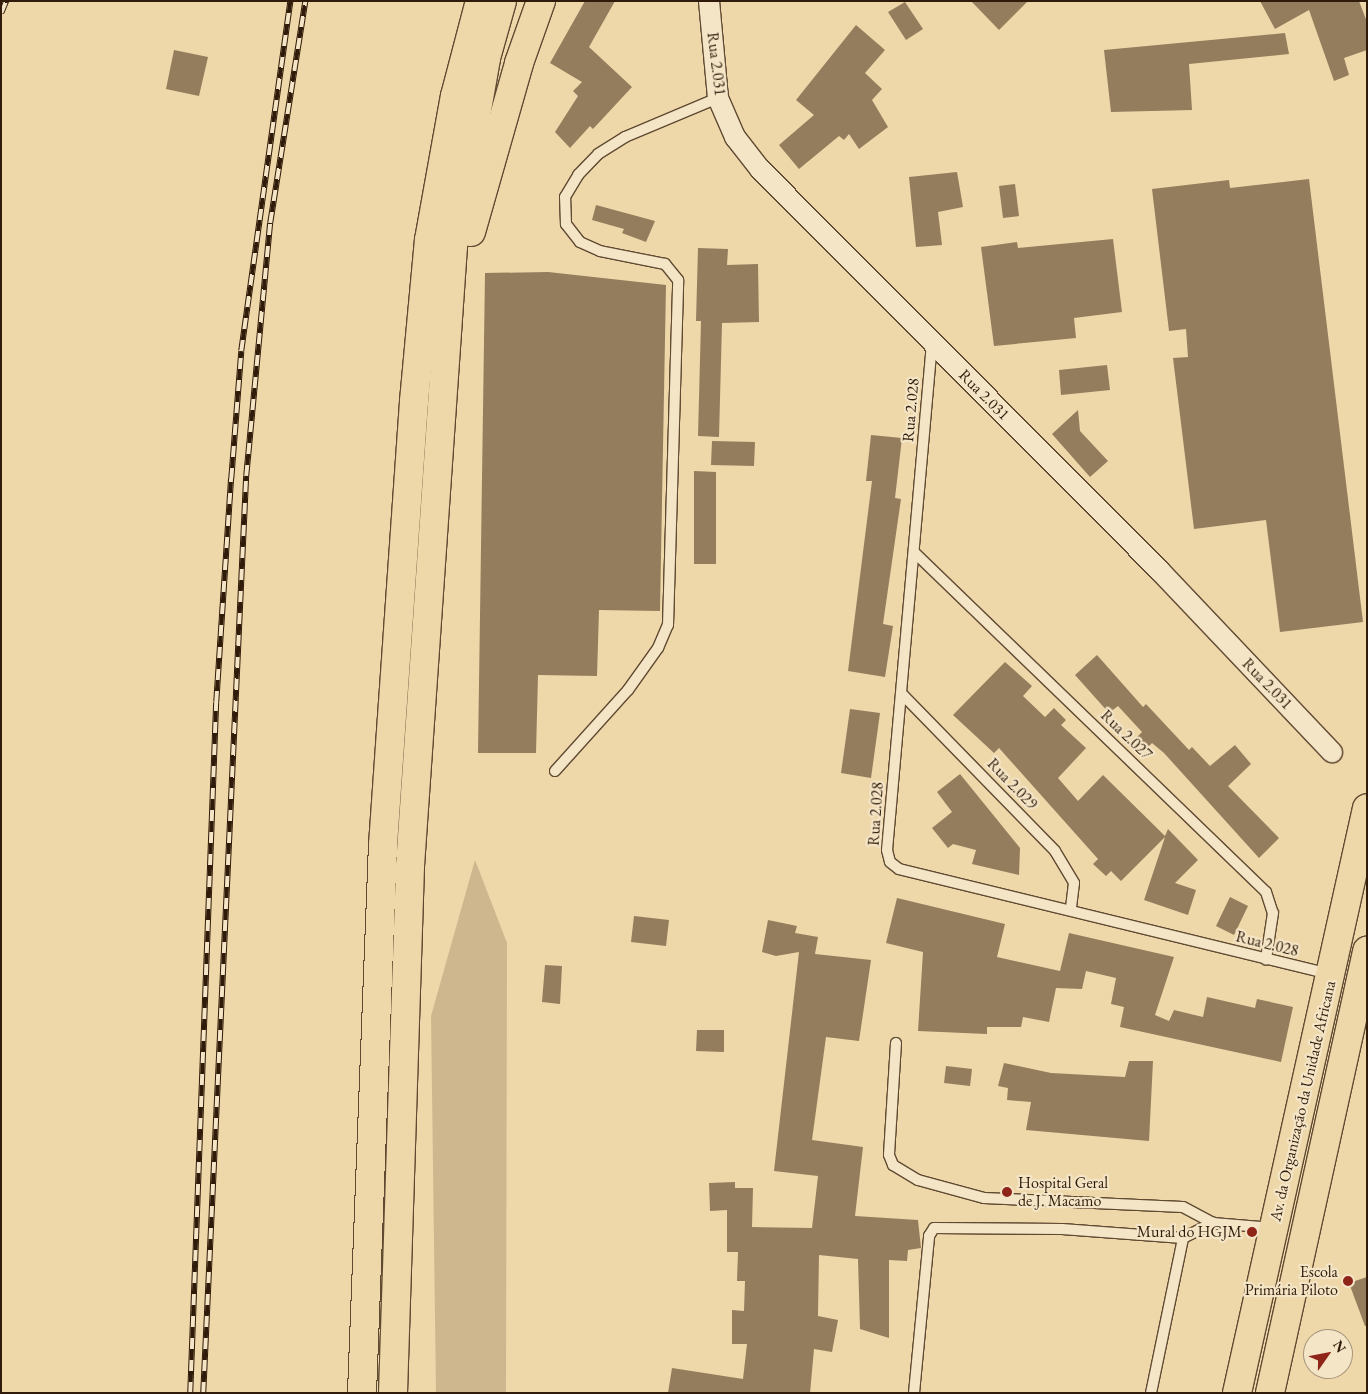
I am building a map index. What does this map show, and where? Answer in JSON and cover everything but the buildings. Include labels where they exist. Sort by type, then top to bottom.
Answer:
[{"type":"highway","points":[[362,1393],[383,845],[414,401],[429,240],[455,96],[480,1]]},
{"type":"highway","points":[[392,1393],[410,866],[453,246],[486,58],[502,1]]},
{"type":"highway","points":[[443,399],[470,236],[519,63],[541,1]]},
{"type":"highway","name":"Av. da Organização da Unidade Africana","points":[[1237,1393],[1332,975],[1367,808]]},
{"type":"highway","name":"Av. da Organização da Unidade Africana","points":[[1270,1393],[1367,950]]},
{"type":"street","name":"Rua 2.031","points":[[709,1],[718,98],[735,137],[760,168],[1160,572],[1332,752]]},
{"type":"lane","points":[[554,771],[628,690],[658,648],[668,626],[678,280],[674,270],[665,264],[600,251],[580,242],[566,224],[564,197],[578,176],[605,150],[625,137],[718,98]]},
{"type":"lane","name":"Rua 2.028","points":[[932,342],[915,552],[887,850],[890,862],[899,869],[1071,908],[1266,960],[1332,975]]},
{"type":"lane","name":"Rua 2.027","points":[[915,552],[1266,892],[1273,913],[1266,960]]},
{"type":"lane","name":"Rua 2.029","points":[[902,694],[1055,851],[1074,883],[1071,908]]},
{"type":"lane","points":[[896,1043],[889,1155],[899,1170],[918,1180],[984,1198],[1183,1207],[1213,1223],[1274,1228]]},
{"type":"lane","points":[[914,1393],[929,1236],[934,1228],[1062,1229],[1183,1238],[1213,1223]]},
{"type":"lane","points":[[1151,1393],[1183,1238]]},
{"type":"shaded area","points":[[475,860],[507,943],[506,1393],[436,1393],[431,1016]]},
{"type":"railway","points":[[1,13],[6,1]]},
{"type":"railway","points":[[190,1393],[216,702],[231,479],[241,351],[290,1]]},
{"type":"railway","points":[[203,1393],[246,476],[270,223],[305,1]]},
{"type":"place","name":"Hospital Geral de J. Macamo","points":[[1007,1192]]},
{"type":"place","name":"Mural do HGJM","points":[[1252,1232]]},
{"type":"place","name":"Escola Primária Piloto","points":[[1348,1281]]}]
